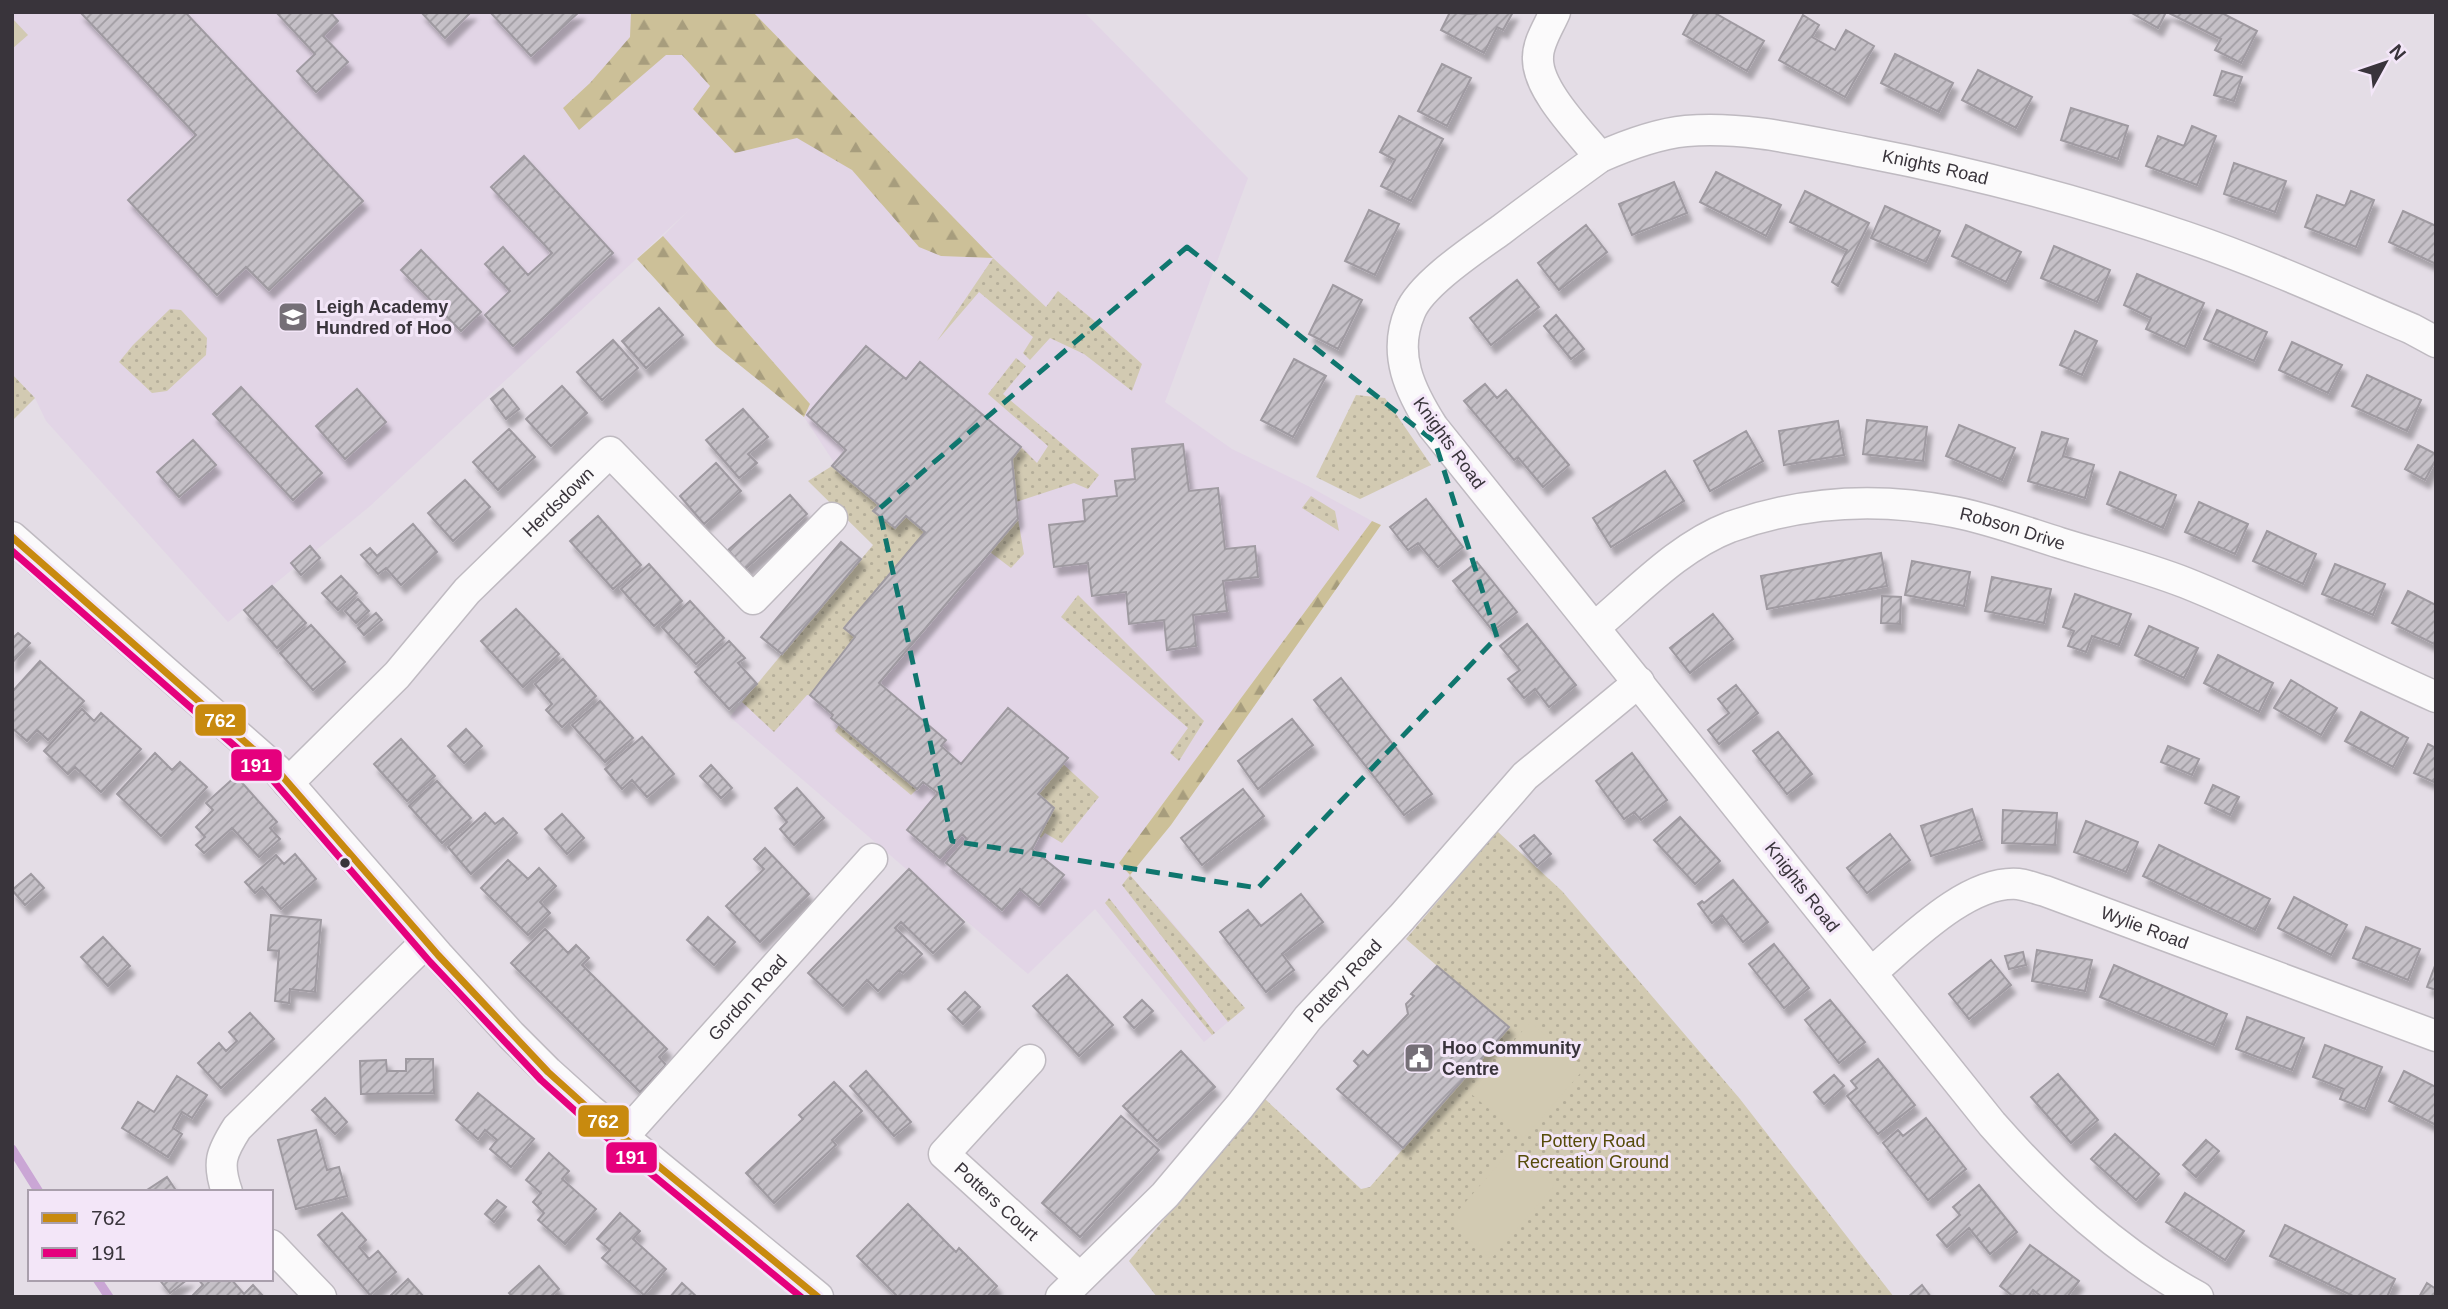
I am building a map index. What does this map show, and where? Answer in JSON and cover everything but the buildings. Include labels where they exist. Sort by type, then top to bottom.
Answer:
[{"type":"street","points":[[1555,12],[1537,55],[1538,69],[1557,103],[1600,157]]},
{"type":"street","name":"Knights Road","points":[[2198,1297],[2134,1257],[2082,1216],[2030,1167],[1992,1124],[1433,427],[1408,383],[1403,349],[1404,330],[1410,309],[1437,279],[1600,157],[1626,145],[1651,138],[1684,131],[1719,130],[1789,136],[2029,188],[2198,241],[2327,292],[2436,342]]},
{"type":"street","name":"Herdsdown","points":[[288,783],[388,684],[467,591],[610,452],[753,599],[832,518]]},
{"type":"street","name":"Robson Drive","points":[[1595,627],[1677,557],[1695,544],[1729,528],[1785,511],[1843,503],[1902,504],[1956,512],[2138,566],[2185,583],[2436,697]]},
{"type":"street","points":[[12,537],[255,749],[519,1043],[589,1109],[818,1297]]},
{"type":"street","name":"Pottery Road","points":[[1071,1287],[1165,1195],[1240,1106],[1308,1018],[1402,917],[1525,776],[1640,682]]},
{"type":"street","name":"Gordon Road","points":[[624,1137],[872,859]]},
{"type":"street","name":"Wylie Road","points":[[1871,973],[1954,905],[1977,891],[1994,886],[2019,884],[2045,891],[2436,1036]]},
{"type":"street","points":[[226,1190],[221,1160],[225,1147],[237,1128],[426,942]]},
{"type":"street","name":"Potters Court","points":[[1030,1060],[944,1154],[1071,1287]]},
{"type":"street","points":[[273,1247],[321,1297]]},
{"type":"highlighted area","points":[[1187,247],[1435,442],[1497,637],[1258,888],[952,841],[879,509]]},
{"type":"shaded area","points":[[12,12],[1084,12],[1248,178],[1165,402],[1232,449],[1372,521],[1119,863],[1245,1008],[1204,1042],[1095,909],[1028,974],[730,717],[882,535],[804,417],[810,404],[663,236],[690,209],[369,507],[228,622],[46,421],[35,398],[12,374]]},
{"type":"green space","points":[[631,12],[753,12],[993,258],[941,256],[919,247],[852,170],[797,138],[735,153],[693,109],[710,86],[682,55],[666,55],[579,130],[563,108],[590,83],[630,37]]},
{"type":"green space","points":[[12,18],[28,35],[12,49]]},
{"type":"green space","points":[[663,236],[810,404],[804,417],[716,346],[637,259]]},
{"type":"green space","points":[[993,258],[1046,307],[1058,291],[1142,364],[1132,391],[1084,354],[1050,338],[1030,360],[1023,353],[1033,337],[979,292],[937,341]]},
{"type":"green space","points":[[170,309],[181,310],[207,338],[206,355],[167,391],[152,393],[119,362]]},
{"type":"green space","points":[[1016,358],[1026,366],[1003,394],[1099,475],[1088,489],[1074,483],[1016,502],[1012,459],[1021,447],[1037,463],[1048,446],[988,394]]},
{"type":"green space","points":[[12,374],[35,398],[12,421]]},
{"type":"green space","points":[[1356,395],[1385,398],[1431,465],[1360,499],[1316,477]]},
{"type":"green space","points":[[832,466],[879,505],[874,511],[895,528],[906,516],[925,532],[844,627],[855,637],[810,695],[807,695],[774,732],[742,702],[873,545],[808,481]]},
{"type":"green space","points":[[1311,496],[1335,511],[1339,531],[1302,508]]},
{"type":"green space","points":[[1018,519],[1024,554],[1011,568],[990,552]]},
{"type":"green space","points":[[1372,521],[1381,525],[1171,825],[1130,875],[1119,863]]},
{"type":"green space","points":[[1078,595],[1204,721],[1179,761],[1170,753],[1188,728],[1061,617]]},
{"type":"green space","points":[[839,725],[917,789],[911,795],[835,731]]},
{"type":"green space","points":[[1063,764],[1099,797],[1062,843],[1045,833],[1041,838],[1039,836],[1054,808],[1038,794]]},
{"type":"green space","name":"Pottery Road Recreation Ground","points":[[1497,831],[1562,891],[1740,1099],[1894,1297],[1157,1297],[1129,1261],[1265,1099],[1361,1189],[1370,1187],[1508,1027],[1406,939]]},
{"type":"green space","points":[[1130,875],[1245,1008],[1228,1022],[1122,885]]},
{"type":"green space","points":[[1109,898],[1215,1033],[1212,1035],[1105,903]]},
{"type":"green space","points":[[1530,1022],[1584,1069],[1524,1138],[1470,1093]]},
{"type":"green space","points":[[1512,1149],[1554,1186],[1491,1259],[1449,1221]]},
{"type":"waterway","points":[[12,1149],[38,1190]]},
{"type":"waterway","points":[[98,1281],[109,1297]]},
{"type":"transit line","name":"762","points":[[12,537],[277,770],[438,955],[548,1072],[589,1109],[818,1297]]},
{"type":"transit line","name":"191","points":[[12,551],[270,777],[430,962],[541,1080],[582,1117],[801,1297]]},
{"type":"place","name":"Leigh Academy Hundred of Hoo","points":[[293,317]]},
{"type":"place","name":"Hoo Community Centre","points":[[1419,1058]]}]
